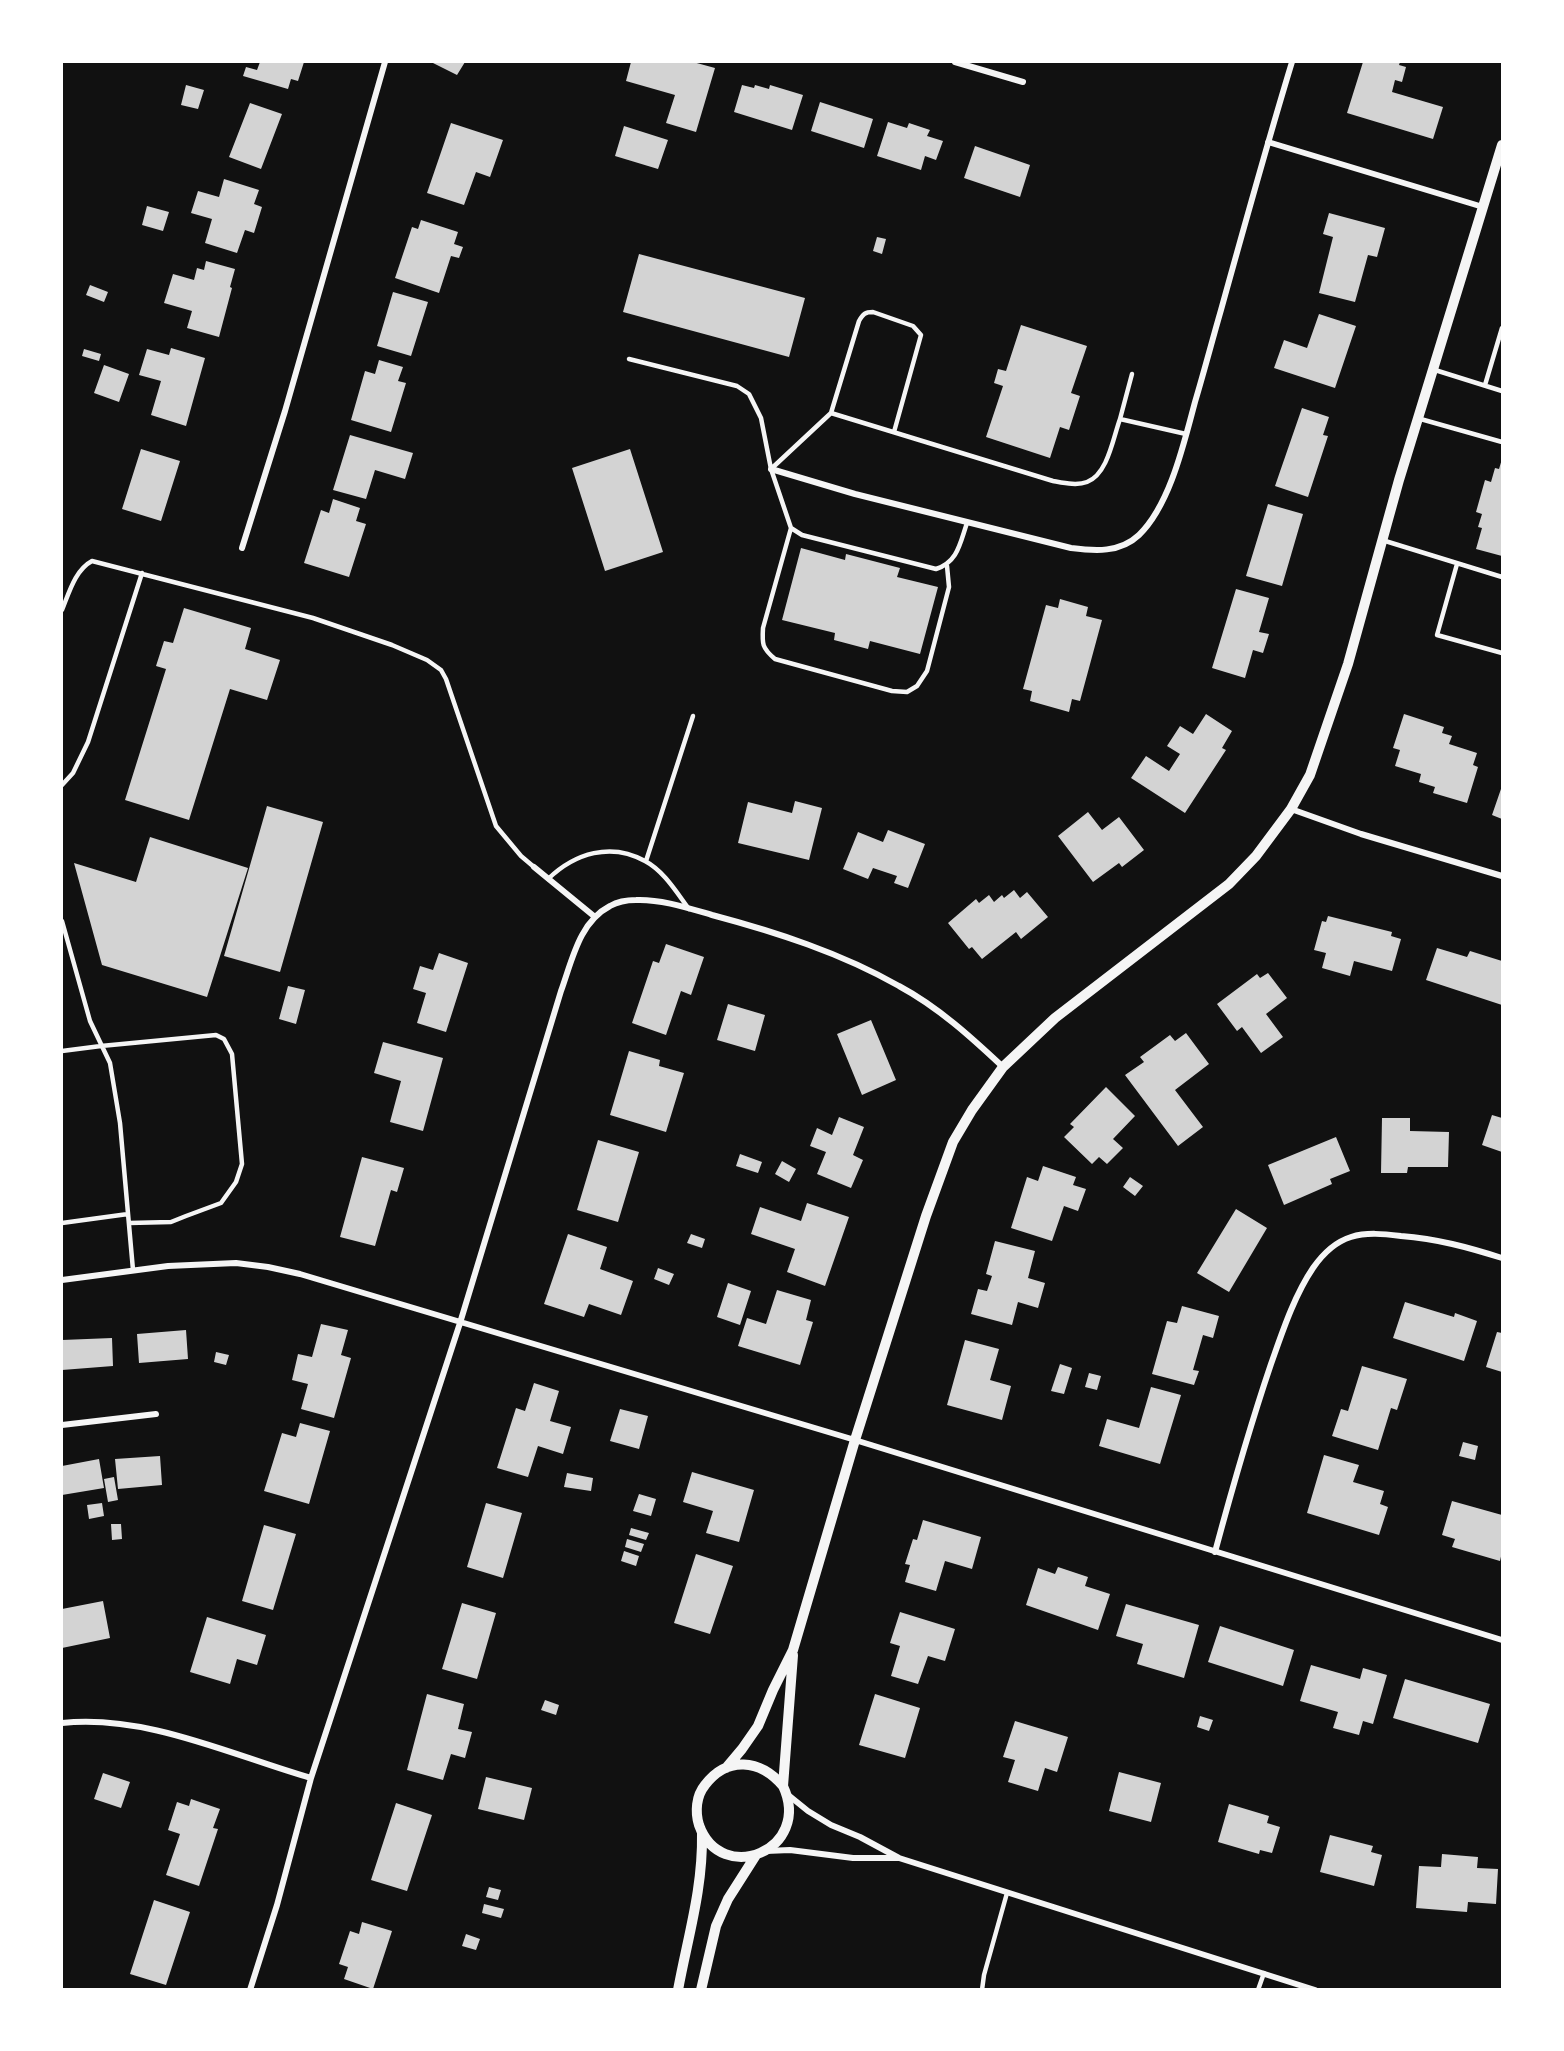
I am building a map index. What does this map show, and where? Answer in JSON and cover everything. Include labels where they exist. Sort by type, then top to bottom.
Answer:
[{"type":"street","points":[[242,548],[285,411],[385,62]]},
{"type":"street","points":[[955,62],[1023,82]]},
{"type":"street","points":[[771,469],[855,494],[1071,548],[1094,551],[1118,547],[1138,536],[1154,518],[1166,495],[1186,434],[1292,62]]},
{"type":"street","points":[[1268,142],[1483,207]]},
{"type":"street","points":[[726,1768],[758,1726],[793,1650],[855,1440],[926,1216],[953,1143],[972,1110],[1003,1067],[1055,1018],[1199,910],[1229,884],[1256,856],[1292,808],[1310,775],[1348,664],[1417,418],[1503,145]]},
{"type":"street","points":[[1292,808],[1361,834],[1503,876]]},
{"type":"street","points":[[534,867],[595,917]]},
{"type":"street","points":[[250,1989],[277,1905],[311,1778],[460,1323],[561,991],[585,929],[595,917],[611,906],[636,900],[667,903],[764,929],[823,950],[900,986],[939,1012],[1003,1067]]},
{"type":"street","points":[[1215,1552],[1249,1428],[1285,1323],[1312,1269],[1324,1255],[1335,1245],[1348,1238],[1361,1234],[1378,1233],[1441,1240],[1503,1258]]},
{"type":"street","points":[[62,1280],[133,1270],[236,1263],[268,1267],[333,1283],[855,1440],[1503,1640]]},
{"type":"street","points":[[62,1425],[156,1414]]},
{"type":"street","points":[[701,1989],[716,1926],[728,1899],[761,1853],[776,1843],[789,1820],[789,1807],[784,1790],[793,1650]]},
{"type":"street","points":[[62,1723],[96,1721],[131,1725],[175,1735],[311,1778]]},
{"type":"street","points":[[678,1989],[699,1891],[703,1859],[697,1803],[702,1788],[712,1776],[726,1768],[738,1765],[758,1767],[774,1776],[784,1790],[808,1811],[831,1825],[860,1837],[899,1858],[1315,1989]]},
{"type":"street","points":[[702,1833],[712,1845],[725,1854],[741,1857],[789,1850],[853,1858],[899,1858]]},
{"type":"lane","points":[[771,469],[831,413],[859,321],[867,312],[913,326],[921,335],[894,432]]},
{"type":"lane","points":[[1485,386],[1503,328]]},
{"type":"lane","points":[[629,359],[736,386],[749,394],[761,418],[771,469],[791,528],[763,628],[762,644],[775,659],[892,691],[907,692],[917,686],[927,671],[949,587],[947,566]]},
{"type":"lane","points":[[1432,370],[1503,391]]},
{"type":"lane","points":[[831,413],[1053,481],[1085,483],[1102,469],[1120,419],[1132,374]]},
{"type":"lane","points":[[1417,418],[1503,442]]},
{"type":"lane","points":[[1120,419],[1186,434]]},
{"type":"lane","points":[[791,528],[802,535],[936,569],[947,566],[956,554],[967,523]]},
{"type":"lane","points":[[1382,540],[1503,577]]},
{"type":"lane","points":[[62,610],[76,577],[85,564],[92,561],[313,618],[428,660],[441,669],[447,679],[496,826],[521,856],[534,867]]},
{"type":"lane","points":[[1457,564],[1437,635],[1503,653]]},
{"type":"lane","points":[[62,785],[73,772],[88,741],[142,573]]},
{"type":"lane","points":[[646,861],[693,716]]},
{"type":"lane","points":[[548,879],[563,865],[587,854],[617,851],[646,861],[667,880],[689,909]]},
{"type":"lane","points":[[62,921],[90,1021],[110,1063],[120,1123],[133,1270]]},
{"type":"lane","points":[[62,1051],[216,1035],[224,1039],[232,1054],[242,1164],[236,1182],[221,1203],[171,1222],[129,1223]]},
{"type":"lane","points":[[62,1223],[128,1214]]},
{"type":"lane","points":[[982,1989],[1007,1893]]},
{"type":"lane","points":[[1258,1989],[1264,1973]]},
{"type":"building","points":[[260,62],[304,62],[298,81],[291,79],[288,89],[243,76],[246,67],[257,70]]},
{"type":"building","points":[[431,62],[465,62],[457,75]]},
{"type":"building","points":[[631,62],[693,62],[715,68],[696,132],[666,123],[675,95],[626,81]]},
{"type":"building","points":[[1363,62],[1400,62],[1399,65],[1406,67],[1402,82],[1395,80],[1392,92],[1443,107],[1433,139],[1347,113]]},
{"type":"building","points":[[186,85],[204,90],[198,109],[181,105]]},
{"type":"building","points":[[742,85],[754,88],[755,85],[769,89],[770,85],[803,95],[792,130],[734,112]]},
{"type":"building","points":[[820,102],[873,119],[864,148],[811,131]]},
{"type":"building","points":[[250,103],[282,114],[261,169],[229,157]]},
{"type":"building","points":[[888,122],[907,128],[909,123],[930,130],[927,136],[943,141],[936,160],[925,156],[921,170],[877,156]]},
{"type":"building","points":[[451,123],[503,140],[490,177],[476,172],[464,205],[427,193]]},
{"type":"building","points":[[624,126],[668,140],[658,169],[615,156]]},
{"type":"building","points":[[975,146],[1030,165],[1020,197],[964,178]]},
{"type":"building","points":[[224,179],[259,190],[254,204],[262,207],[254,233],[245,230],[237,253],[205,243],[212,219],[191,213],[198,191],[219,197]]},
{"type":"building","points":[[147,206],[169,212],[163,231],[142,225]]},
{"type":"building","points":[[1329,213],[1385,228],[1377,257],[1368,255],[1355,302],[1319,293],[1333,237],[1323,234]]},
{"type":"building","points":[[421,220],[458,232],[454,244],[463,247],[459,258],[451,256],[439,293],[395,278],[412,227],[418,229]]},
{"type":"building","points":[[877,237],[886,239],[882,254],[873,251]]},
{"type":"building","points":[[639,254],[805,298],[789,357],[623,312]]},
{"type":"building","points":[[206,261],[235,269],[219,337],[187,328],[192,311],[164,303],[173,274],[194,280],[197,268],[204,270]]},
{"type":"building","points":[[90,285],[108,292],[104,302],[86,295]]},
{"type":"building","points":[[393,292],[428,302],[411,356],[377,346]]},
{"type":"building","points":[[1319,314],[1356,326],[1335,388],[1274,368],[1284,340],[1307,348]]},
{"type":"building","points":[[1021,325],[1087,346],[1071,393],[1080,396],[1069,430],[1060,427],[1050,458],[986,437],[1003,386],[994,383],[998,369],[1006,371]]},
{"type":"building","points":[[171,348],[205,358],[186,426],[151,415],[161,381],[139,375],[147,349],[169,355]]},
{"type":"building","points":[[84,349],[101,354],[99,361],[82,356]]},
{"type":"building","points":[[379,360],[403,367],[398,381],[406,383],[391,432],[351,420],[365,371],[375,374]]},
{"type":"building","points":[[104,365],[129,374],[119,402],[94,393]]},
{"type":"building","points":[[1302,408],[1329,417],[1323,435],[1328,436],[1308,497],[1275,486]]},
{"type":"building","points":[[350,435],[413,453],[405,479],[375,470],[366,499],[333,490]]},
{"type":"building","points":[[141,449],[180,461],[161,521],[122,509]]},
{"type":"building","points":[[630,449],[663,552],[605,571],[572,468]]},
{"type":"building","points":[[1502,459],[1502,556],[1476,549],[1482,528],[1478,527],[1482,514],[1476,512],[1485,480],[1491,482],[1495,468],[1499,469]]},
{"type":"building","points":[[333,499],[360,508],[356,521],[366,524],[349,577],[304,563],[321,510],[329,513]]},
{"type":"building","points":[[1268,504],[1303,514],[1282,586],[1246,576]]},
{"type":"building","points":[[801,548],[845,560],[846,554],[900,568],[897,577],[938,587],[920,654],[870,641],[868,649],[834,640],[835,633],[782,620]]},
{"type":"building","points":[[1236,589],[1269,598],[1259,632],[1269,634],[1263,653],[1253,650],[1245,678],[1212,668]]},
{"type":"building","points":[[1060,599],[1088,607],[1086,616],[1102,620],[1080,701],[1072,699],[1069,712],[1030,701],[1032,691],[1023,689],[1046,605],[1058,608]]},
{"type":"building","points":[[184,608],[251,628],[245,649],[280,660],[267,700],[230,689],[189,820],[125,800],[166,669],[156,666],[164,641],[173,643]]},
{"type":"building","points":[[1206,714],[1232,731],[1222,748],[1226,750],[1185,813],[1131,778],[1146,756],[1169,771],[1180,754],[1167,746],[1180,726],[1193,734]]},
{"type":"building","points":[[1404,714],[1444,727],[1442,733],[1452,736],[1449,744],[1477,753],[1473,765],[1478,767],[1467,803],[1433,793],[1435,787],[1419,782],[1421,774],[1395,766],[1400,750],[1393,748]]},
{"type":"building","points":[[1502,786],[1502,819],[1492,815]]},
{"type":"building","points":[[795,801],[822,808],[809,860],[738,843],[748,802],[792,813]]},
{"type":"building","points":[[267,806],[323,822],[280,972],[224,956]]},
{"type":"building","points":[[1088,812],[1102,830],[1119,817],[1144,850],[1122,867],[1119,863],[1093,882],[1058,836]]},
{"type":"building","points":[[888,830],[925,844],[908,888],[894,883],[897,876],[873,868],[868,879],[843,869],[858,832],[883,842]]},
{"type":"building","points":[[150,837],[248,868],[207,997],[102,965],[74,863],[136,882]]},
{"type":"building","points":[[1014,890],[1020,898],[1027,892],[1048,917],[1021,939],[1016,932],[982,959],[972,947],[969,949],[948,923],[976,899],[979,903],[989,895],[994,902],[1002,895],[1004,898]]},
{"type":"building","points":[[1328,916],[1392,932],[1391,936],[1401,939],[1392,971],[1354,961],[1350,976],[1322,968],[1326,953],[1314,950],[1322,921],[1326,922]]},
{"type":"building","points":[[666,944],[704,957],[691,995],[681,991],[666,1035],[632,1023],[653,961],[659,963]]},
{"type":"building","points":[[1437,948],[1467,957],[1470,951],[1502,961],[1502,1005],[1426,980]]},
{"type":"building","points":[[439,953],[468,963],[446,1032],[417,1023],[426,993],[413,989],[420,966],[433,970]]},
{"type":"building","points":[[1268,973],[1287,998],[1266,1014],[1283,1037],[1261,1053],[1242,1027],[1237,1031],[1217,1004],[1257,974],[1260,978]]},
{"type":"building","points":[[288,986],[305,990],[296,1024],[279,1019]]},
{"type":"building","points":[[728,1004],[765,1015],[755,1051],[717,1040]]},
{"type":"building","points":[[871,1020],[896,1080],[862,1095],[837,1034]]},
{"type":"building","points":[[1186,1033],[1209,1064],[1175,1090],[1203,1127],[1178,1146],[1125,1075],[1144,1062],[1140,1057],[1170,1035],[1175,1041]]},
{"type":"building","points":[[383,1042],[443,1058],[423,1131],[390,1122],[401,1081],[374,1073]]},
{"type":"building","points":[[629,1051],[660,1060],[659,1066],[684,1073],[666,1132],[610,1115]]},
{"type":"building","points":[[1106,1087],[1135,1116],[1113,1139],[1123,1148],[1107,1164],[1099,1157],[1092,1164],[1064,1137],[1074,1127],[1070,1124]]},
{"type":"building","points":[[1492,1115],[1502,1118],[1502,1152],[1482,1145]]},
{"type":"building","points":[[839,1117],[864,1127],[853,1155],[863,1160],[851,1188],[817,1174],[826,1152],[810,1146],[817,1128],[832,1135]]},
{"type":"building","points":[[1382,1118],[1410,1118],[1410,1131],[1449,1132],[1448,1167],[1408,1167],[1407,1173],[1381,1173]]},
{"type":"building","points":[[1336,1137],[1350,1171],[1330,1179],[1332,1184],[1284,1205],[1268,1165]]},
{"type":"building","points":[[598,1140],[639,1152],[618,1222],[577,1210]]},
{"type":"building","points":[[740,1154],[762,1162],[758,1173],[736,1166]]},
{"type":"building","points":[[362,1157],[404,1168],[397,1192],[391,1190],[375,1246],[340,1237]]},
{"type":"building","points":[[782,1161],[796,1169],[789,1182],[775,1174]]},
{"type":"building","points":[[1043,1166],[1076,1177],[1073,1185],[1086,1189],[1078,1211],[1064,1206],[1052,1241],[1011,1228],[1027,1177],[1038,1181]]},
{"type":"building","points":[[1130,1177],[1143,1186],[1135,1196],[1123,1187]]},
{"type":"building","points":[[807,1203],[849,1217],[825,1286],[787,1272],[795,1249],[751,1234],[760,1207],[801,1221]]},
{"type":"building","points":[[1236,1209],[1267,1228],[1229,1292],[1197,1273]]},
{"type":"building","points":[[568,1234],[607,1247],[600,1269],[633,1281],[621,1315],[589,1304],[584,1317],[544,1304]]},
{"type":"building","points":[[691,1234],[705,1239],[702,1248],[687,1243]]},
{"type":"building","points":[[995,1241],[1035,1251],[1028,1278],[1045,1283],[1038,1308],[1018,1302],[1012,1325],[971,1314],[978,1289],[987,1291],[992,1276],[986,1274]]},
{"type":"building","points":[[658,1268],[674,1274],[669,1285],[654,1279]]},
{"type":"building","points":[[728,1283],[751,1291],[740,1325],[717,1317]]},
{"type":"building","points":[[777,1290],[811,1300],[806,1320],[813,1322],[800,1365],[738,1346],[747,1318],[766,1324]]},
{"type":"building","points":[[1405,1302],[1454,1317],[1455,1313],[1477,1321],[1464,1361],[1393,1338]]},
{"type":"building","points":[[1182,1306],[1219,1316],[1213,1338],[1203,1335],[1193,1370],[1199,1371],[1194,1385],[1152,1374],[1167,1321],[1177,1323]]},
{"type":"building","points":[[321,1324],[348,1330],[341,1355],[351,1358],[334,1418],[301,1409],[308,1384],[292,1380],[298,1354],[312,1357]]},
{"type":"building","points":[[186,1330],[188,1359],[139,1363],[137,1334]]},
{"type":"building","points":[[1497,1332],[1502,1333],[1502,1372],[1486,1367]]},
{"type":"building","points":[[112,1338],[113,1366],[62,1370],[62,1340]]},
{"type":"building","points":[[965,1340],[999,1349],[990,1380],[1011,1386],[1002,1420],[947,1405]]},
{"type":"building","points":[[216,1352],[229,1355],[226,1365],[214,1362]]},
{"type":"building","points":[[1060,1364],[1072,1368],[1064,1394],[1051,1391]]},
{"type":"building","points":[[1362,1366],[1407,1379],[1397,1410],[1391,1408],[1378,1450],[1332,1436],[1341,1409],[1348,1411]]},
{"type":"building","points":[[1089,1373],[1101,1376],[1097,1390],[1085,1387]]},
{"type":"building","points":[[534,1383],[559,1391],[550,1421],[571,1427],[563,1454],[538,1446],[528,1477],[497,1468],[516,1408],[525,1411]]},
{"type":"building","points":[[1151,1387],[1181,1395],[1160,1464],[1099,1446],[1107,1419],[1139,1428]]},
{"type":"building","points":[[620,1409],[648,1416],[639,1449],[610,1441]]},
{"type":"building","points":[[300,1423],[330,1431],[309,1504],[264,1491],[282,1433],[296,1437]]},
{"type":"building","points":[[1463,1442],[1478,1446],[1475,1460],[1459,1456]]},
{"type":"building","points":[[1324,1455],[1359,1465],[1353,1482],[1384,1491],[1380,1504],[1388,1507],[1379,1535],[1307,1513]]},
{"type":"building","points":[[160,1456],[162,1485],[118,1489],[115,1459]]},
{"type":"building","points":[[99,1459],[104,1488],[62,1495],[62,1466]]},
{"type":"building","points":[[692,1472],[754,1490],[739,1542],[706,1533],[713,1511],[683,1502]]},
{"type":"building","points":[[567,1473],[593,1478],[591,1491],[564,1487]]},
{"type":"building","points":[[114,1477],[118,1500],[108,1502],[104,1479]]},
{"type":"building","points":[[639,1494],[656,1499],[651,1516],[633,1511]]},
{"type":"building","points":[[1452,1501],[1502,1515],[1500,1561],[1452,1547],[1455,1539],[1442,1535]]},
{"type":"building","points":[[102,1503],[104,1516],[89,1519],[87,1505]]},
{"type":"building","points":[[486,1503],[522,1513],[503,1578],[467,1567]]},
{"type":"building","points":[[923,1520],[981,1537],[972,1569],[945,1561],[936,1591],[905,1582],[910,1565],[905,1564],[913,1539],[917,1540]]},
{"type":"building","points":[[111,1524],[121,1524],[122,1539],[112,1540]]},
{"type":"building","points":[[264,1525],[296,1534],[273,1610],[242,1601]]},
{"type":"building","points":[[631,1528],[649,1533],[646,1540],[629,1535]]},
{"type":"building","points":[[627,1539],[644,1544],[641,1552],[625,1547]]},
{"type":"building","points":[[624,1551],[639,1556],[636,1566],[621,1561]]},
{"type":"building","points":[[696,1554],[733,1566],[710,1634],[674,1623]]},
{"type":"building","points":[[1058,1567],[1088,1577],[1085,1586],[1110,1594],[1098,1630],[1026,1605],[1038,1568],[1055,1574]]},
{"type":"building","points":[[103,1601],[110,1638],[62,1648],[62,1609]]},
{"type":"building","points":[[462,1603],[496,1613],[477,1679],[442,1669]]},
{"type":"building","points":[[1126,1604],[1199,1625],[1184,1678],[1137,1664],[1143,1644],[1116,1636]]},
{"type":"building","points":[[900,1612],[955,1629],[945,1661],[928,1656],[918,1684],[891,1676],[900,1646],[890,1643]]},
{"type":"building","points":[[207,1617],[266,1635],[257,1665],[237,1659],[230,1684],[190,1672]]},
{"type":"building","points":[[1220,1626],[1294,1650],[1283,1686],[1208,1662]]},
{"type":"building","points":[[1311,1665],[1360,1679],[1363,1668],[1387,1675],[1373,1724],[1363,1721],[1359,1735],[1333,1728],[1338,1712],[1300,1701]]},
{"type":"building","points":[[1405,1679],[1490,1704],[1478,1743],[1393,1718]]},
{"type":"building","points":[[427,1694],[464,1704],[458,1729],[472,1732],[465,1758],[451,1754],[443,1780],[407,1770]]},
{"type":"building","points":[[875,1694],[920,1708],[905,1758],[859,1745]]},
{"type":"building","points":[[545,1700],[559,1705],[556,1715],[541,1710]]},
{"type":"building","points":[[1200,1716],[1213,1720],[1209,1731],[1197,1727]]},
{"type":"building","points":[[1015,1721],[1068,1737],[1057,1772],[1045,1768],[1038,1791],[1008,1782],[1015,1760],[1003,1757]]},
{"type":"building","points":[[1119,1772],[1161,1783],[1151,1822],[1109,1811]]},
{"type":"building","points":[[103,1773],[130,1782],[121,1808],[94,1799]]},
{"type":"building","points":[[486,1777],[532,1788],[524,1820],[478,1809]]},
{"type":"building","points":[[191,1799],[220,1809],[213,1828],[218,1829],[199,1886],[166,1875],[180,1834],[168,1830],[177,1802],[189,1806]]},
{"type":"building","points":[[396,1803],[432,1815],[407,1891],[371,1880]]},
{"type":"building","points":[[1229,1804],[1269,1816],[1267,1823],[1280,1827],[1272,1853],[1260,1850],[1259,1854],[1218,1842]]},
{"type":"building","points":[[1330,1835],[1373,1846],[1371,1852],[1382,1855],[1374,1886],[1320,1872]]},
{"type":"building","points":[[1442,1854],[1478,1857],[1477,1868],[1498,1869],[1496,1904],[1468,1902],[1467,1912],[1416,1908],[1419,1866],[1441,1867]]},
{"type":"building","points":[[489,1887],[501,1890],[498,1900],[486,1897]]},
{"type":"building","points":[[154,1900],[190,1912],[166,1985],[130,1974]]},
{"type":"building","points":[[484,1904],[504,1909],[501,1918],[482,1913]]},
{"type":"building","points":[[362,1922],[392,1931],[373,1989],[344,1979],[348,1967],[339,1964],[350,1931],[359,1934]]},
{"type":"building","points":[[466,1934],[480,1939],[476,1950],[462,1946]]}]
